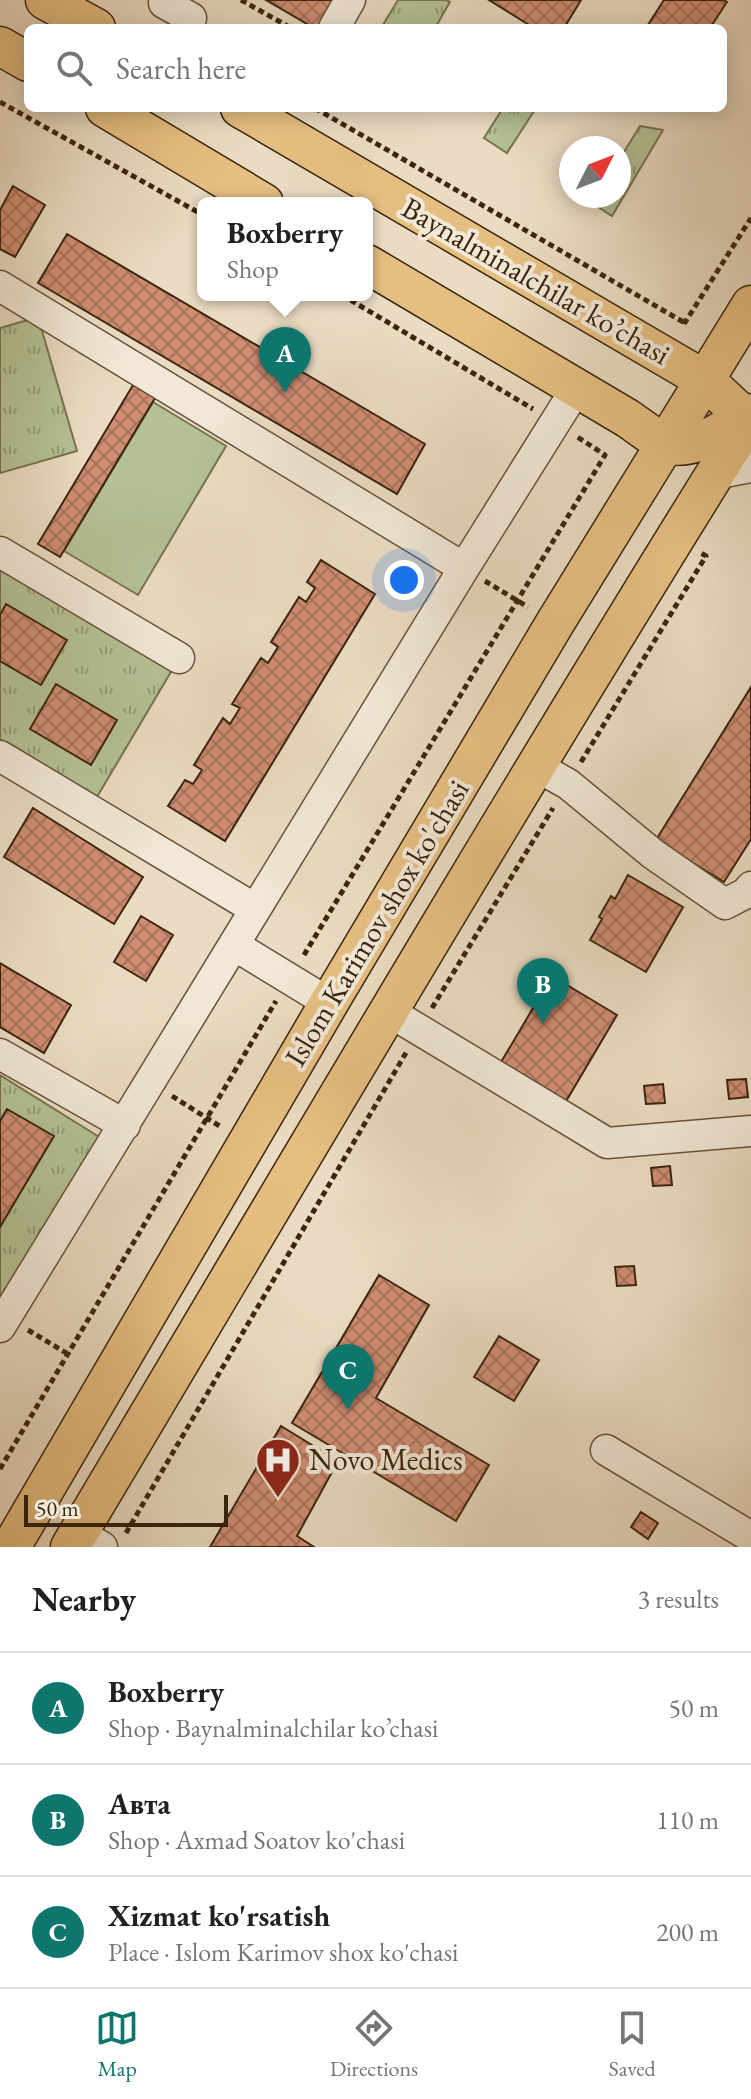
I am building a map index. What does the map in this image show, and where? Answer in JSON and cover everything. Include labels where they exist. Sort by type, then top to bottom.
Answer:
[{"type":"main road","points":[[45,0],[89,24]]},
{"type":"main road","points":[[0,46],[24,60]]},
{"type":"main road","points":[[112,112],[254,197]]},
{"type":"main road","name":"Baynalminalchilar ko’chasi","points":[[257,112],[282,118],[705,380],[749,417]]},
{"type":"main road","points":[[373,268],[714,474]]},
{"type":"main road","name":"Islom Karimov shox ko'chasi","points":[[11,1547],[555,623],[751,305]]},
{"type":"main road","points":[[666,444],[696,443],[749,417]]},
{"type":"main road","name":"Islom Karimov shox ko'chasi","points":[[83,1542],[388,1011],[749,417]]},
{"type":"street","points":[[336,24],[350,0]]},
{"type":"street","points":[[164,3],[191,18],[187,24]]},
{"type":"street","points":[[0,286],[464,568]]},
{"type":"street","points":[[3,1322],[576,389]]},
{"type":"street","points":[[714,474],[751,467]]},
{"type":"street","points":[[0,552],[179,658]]},
{"type":"street","points":[[0,756],[255,909]]},
{"type":"street","points":[[536,766],[568,784],[653,854],[725,904],[751,887]]},
{"type":"street","points":[[234,945],[329,1003]]},
{"type":"street","points":[[388,1011],[607,1143],[751,1131]]},
{"type":"street","points":[[0,1054],[125,1125]]},
{"type":"street","points":[[606,1450],[751,1537]]},
{"type":"path","points":[[241,0],[284,24]]},
{"type":"path","points":[[0,102],[197,212]]},
{"type":"path","points":[[322,112],[685,323]]},
{"type":"path","points":[[352,301],[605,455],[569,512]]},
{"type":"path","points":[[464,568],[555,623]]},
{"type":"path","points":[[150,1083],[247,1142]]},
{"type":"path","points":[[3,1322],[68,1354]]},
{"type":"green space","points":[[398,0],[450,2],[437,24],[383,24]]},
{"type":"green space","points":[[500,112],[533,112],[507,153],[484,138]]},
{"type":"green space","points":[[640,126],[663,130],[631,184],[631,141]]},
{"type":"green space","points":[[600,208],[617,208],[612,216]]},
{"type":"green space","points":[[38,317],[77,451],[0,473],[0,328]]},
{"type":"green space","points":[[153,402],[226,446],[138,595],[64,551]]},
{"type":"green space","points":[[0,561],[175,665],[97,797],[0,739]]},
{"type":"green space","points":[[0,1075],[104,1140],[0,1308]]},
{"type":"building","points":[[266,0],[343,0],[329,24],[307,24]]},
{"type":"building","points":[[489,0],[581,0],[566,24],[528,24]]},
{"type":"building","points":[[664,0],[727,2],[713,24],[649,24]]},
{"type":"building","points":[[13,186],[45,205],[15,257],[0,249],[0,210]]},
{"type":"building","points":[[67,234],[425,444],[397,494],[38,283]]},
{"type":"building","points":[[133,385],[155,398],[60,557],[38,544]]},
{"type":"building","points":[[321,560],[375,594],[225,841],[168,806],[185,780],[193,784],[202,770],[194,765],[223,718],[230,724],[240,708],[232,704],[261,658],[268,663],[278,647],[271,642],[299,597],[306,602],[315,588],[307,582]]},
{"type":"building","points":[[6,604],[67,640],[41,685],[0,661],[0,615]]},
{"type":"building","points":[[56,684],[117,720],[91,765],[30,729]]},
{"type":"building","points":[[751,687],[751,839],[724,882],[656,840]]},
{"type":"building","points":[[33,808],[143,877],[114,924],[4,857]]},
{"type":"building","points":[[628,875],[683,907],[646,972],[590,940],[611,896],[615,899]]},
{"type":"building","points":[[141,916],[173,935],[146,981],[114,962]]},
{"type":"building","points":[[0,963],[71,1005],[44,1053],[0,1027]]},
{"type":"building","points":[[552,976],[617,1015],[562,1108],[497,1069]]},
{"type":"building","points":[[746,1079],[748,1097],[729,1099],[727,1080]]},
{"type":"building","points":[[663,1084],[665,1103],[646,1104],[644,1086]]},
{"type":"building","points":[[7,1109],[54,1136],[0,1227],[0,1121]]},
{"type":"building","points":[[670,1166],[672,1185],[653,1186],[651,1168]]},
{"type":"building","points":[[634,1266],[636,1285],[617,1286],[615,1267]]},
{"type":"building","points":[[379,1275],[429,1305],[376,1398],[489,1465],[456,1521],[292,1423]]},
{"type":"building","points":[[499,1336],[539,1360],[514,1401],[474,1377]]},
{"type":"building","name":"Novo Medics","points":[[281,1426],[338,1461],[297,1536],[314,1547],[210,1547]]},
{"type":"building","points":[[641,1512],[658,1523],[648,1539],[631,1527]]},
{"type":"place","name":"Boxberry","points":[[285,393]]},
{"type":"place","name":"Авта","points":[[543,1024]]},
{"type":"place","name":"Xizmat ko'rsatish","points":[[348,1410]]},
{"type":"place","name":"Novo Medics","points":[[278,1499]]}]
